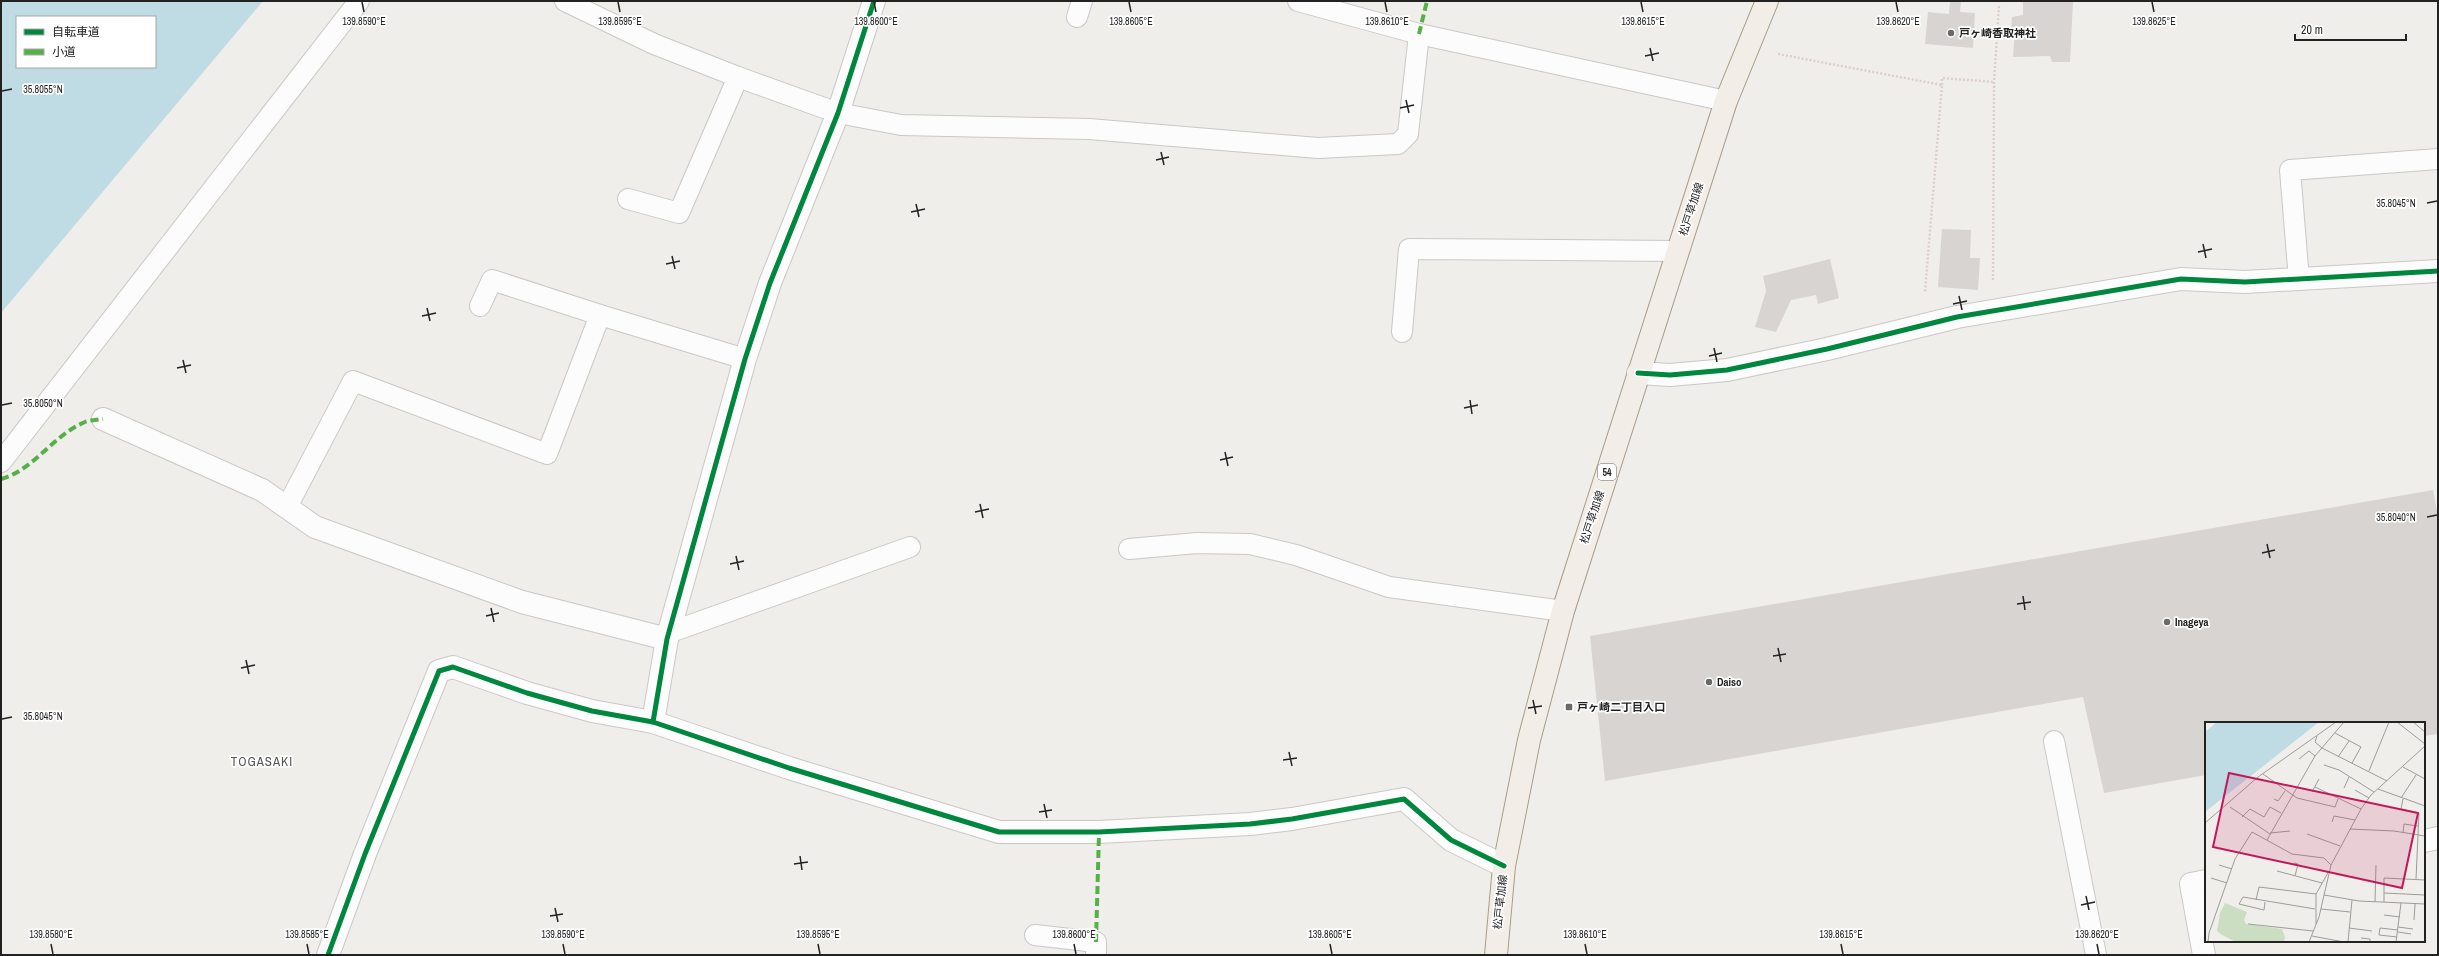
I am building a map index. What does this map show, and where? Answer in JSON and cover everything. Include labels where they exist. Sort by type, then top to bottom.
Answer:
[{"type":"main road","name":"松戸草加線","points":[[1493,949],[1504,866],[1529,740],[1563,611],[1726,101],[1767,1]]},
{"type":"street","points":[[653,722],[667,636],[746,359],[770,283],[838,113],[874,1]]},
{"type":"street","points":[[1638,373],[1670,375],[1727,370],[1827,349],[1923,324],[1992,310],[2181,279],[2245,282],[2438,271]]},
{"type":"street","points":[[103,420],[262,490],[316,528],[522,602],[667,636]]},
{"type":"street","points":[[328,955],[365,854],[438,671],[453,667],[527,693],[585,709],[653,722],[789,768],[999,832],[1099,832],[1250,824],[1292,820],[1404,799],[1450,840],[1504,866]]},
{"type":"street","points":[[2425,841],[2438,838]]},
{"type":"street","points":[[2204,955],[2191,884],[2205,881]]},
{"type":"lane","points":[[1,462],[359,1]]},
{"type":"lane","points":[[565,1],[654,44],[738,77],[838,113],[901,126],[1089,129],[1318,148],[1398,144],[1408,134],[1419,34]]},
{"type":"lane","points":[[1298,1],[1419,34],[1726,101]]},
{"type":"lane","points":[[628,199],[679,213],[738,77]]},
{"type":"lane","points":[[2299,280],[2290,170],[2438,159]]},
{"type":"lane","points":[[1402,332],[1409,249],[1677,251]]},
{"type":"lane","points":[[480,306],[492,280],[600,315],[746,359]]},
{"type":"lane","points":[[286,507],[353,381],[547,454],[600,315]]},
{"type":"lane","points":[[1128,549],[1197,544],[1250,544],[1296,555],[1389,587],[1563,611]]},
{"type":"lane","points":[[667,636],[910,547]]},
{"type":"lane","points":[[2054,741],[2096,955]]},
{"type":"lane","points":[[1035,935],[1096,942],[1096,955]]},
{"type":"path","points":[[1992,310],[1994,82],[1999,6]]},
{"type":"path","points":[[1748,48],[1942,85]]},
{"type":"path","points":[[1923,324],[1942,78],[1994,82]]},
{"type":"water","points":[[1,1],[263,1],[1,313]]},
{"type":"building","points":[[1950,1],[1961,1],[1960,12],[1975,13],[1973,48],[1925,44],[1928,12],[1949,14]]},
{"type":"building","points":[[2023,1],[2073,1],[2070,62],[2052,62],[2050,56],[2013,57],[2015,29],[2011,30],[2012,17],[2023,15]]},
{"type":"building","points":[[1942,229],[1971,230],[1970,258],[1980,258],[1978,290],[1938,287]]},
{"type":"building","points":[[1830,259],[1839,298],[1818,304],[1816,295],[1791,300],[1776,332],[1755,327],[1766,291],[1763,276]]},
{"type":"building","points":[[2433,490],[2438,516],[2438,734],[2425,736],[2425,722],[2205,722],[2205,775],[2104,793],[2083,697],[1605,781],[1590,636]]},
{"type":"marked path","points":[[1419,34],[1427,1]]},
{"type":"marked path","points":[[1,479],[24,468],[63,435],[74,428],[87,421],[103,419]]},
{"type":"marked path","points":[[1096,942],[1099,832]]},
{"type":"cycle path","points":[[653,722],[667,639],[745,359],[770,283],[838,113],[874,1]]},
{"type":"cycle path","points":[[1638,373],[1670,375],[1727,370],[1827,349],[1957,317],[2181,279],[2245,282],[2438,271]]},
{"type":"cycle path","points":[[328,955],[365,854],[439,671],[453,667],[527,693],[592,711],[653,722],[789,768],[999,832],[1099,832],[1250,824],[1292,819],[1404,799],[1451,840],[1504,866]]},
{"type":"place","name":"戸ヶ崎香取神社","points":[[1951,33]]},
{"type":"place","name":"Inageya","points":[[2167,622]]},
{"type":"place","name":"Daiso","points":[[1709,682]]},
{"type":"place","name":"戸ヶ崎二丁目入口","points":[[1569,707]]},
{"type":"district","name":"TOGASAKI","points":[[262,761]]}]
